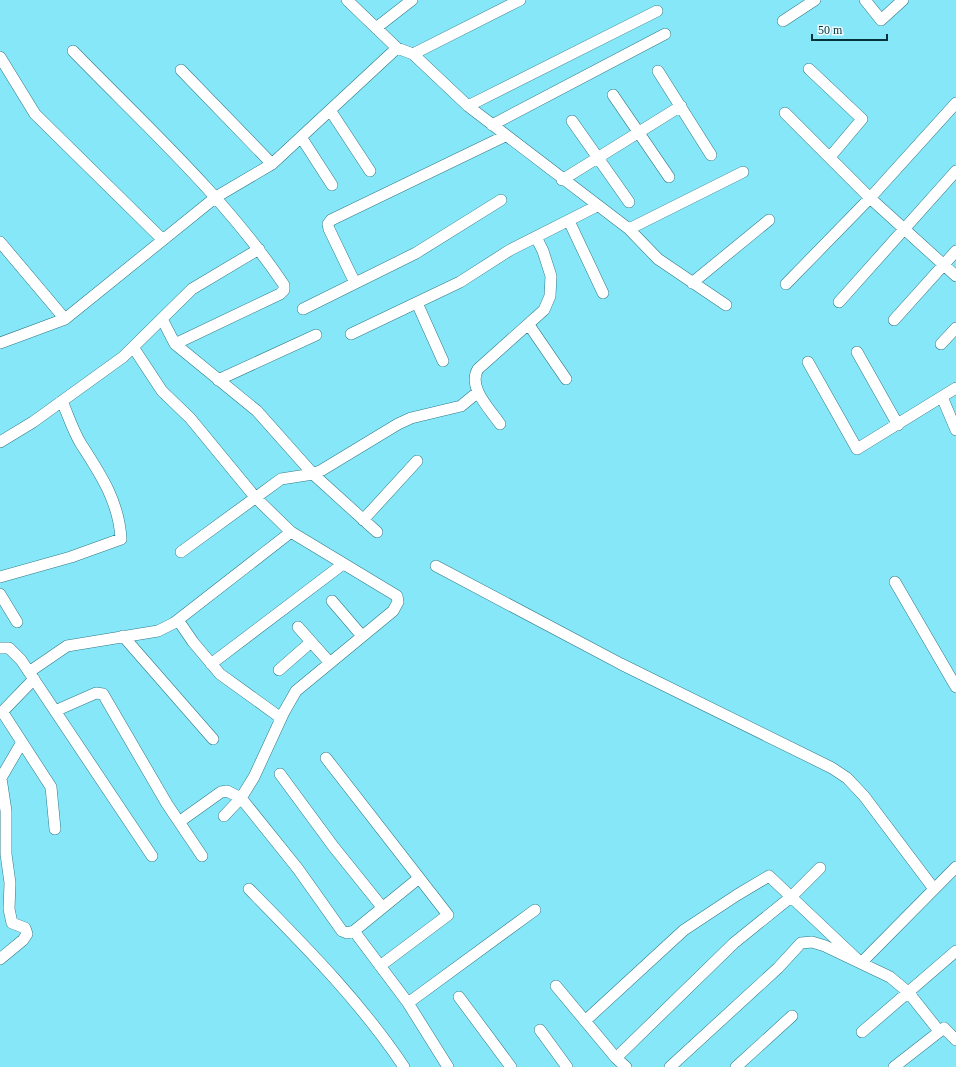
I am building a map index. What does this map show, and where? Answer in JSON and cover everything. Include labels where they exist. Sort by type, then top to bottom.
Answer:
[{"type":"street","points":[[347,0],[397,48],[413,54],[468,106],[505,136],[629,229],[658,259],[726,305]]},
{"type":"street","points":[[376,28],[412,0]]},
{"type":"street","points":[[413,54],[520,0]]},
{"type":"street","points":[[783,21],[815,0]]},
{"type":"street","points":[[865,0],[881,20],[903,0]]},
{"type":"street","points":[[468,106],[657,11]]},
{"type":"street","points":[[492,125],[664,34]]},
{"type":"street","points":[[0,343],[65,319],[216,197],[272,164],[397,48]]},
{"type":"street","points":[[73,51],[216,197],[259,249],[284,285],[284,290],[280,294],[175,344]]},
{"type":"street","points":[[0,57],[35,114],[163,240]]},
{"type":"street","points":[[809,69],[862,119],[830,157]]},
{"type":"street","points":[[182,70],[272,164]]},
{"type":"street","points":[[658,71],[711,155]]},
{"type":"street","points":[[613,95],[669,177]]},
{"type":"street","points":[[786,284],[870,198],[956,103]]},
{"type":"street","points":[[562,180],[681,106]]},
{"type":"street","points":[[330,110],[370,171]]},
{"type":"street","points":[[785,113],[870,198],[956,276]]},
{"type":"street","points":[[572,121],[629,202]]},
{"type":"street","points":[[355,283],[329,229],[328,224],[331,220],[505,136]]},
{"type":"street","points":[[301,137],[332,185]]},
{"type":"street","points":[[839,302],[905,230],[956,171]]},
{"type":"street","points":[[629,229],[743,172]]},
{"type":"street","points":[[303,309],[416,253],[501,200]]},
{"type":"street","points":[[351,334],[460,282],[510,250],[597,206]]},
{"type":"street","points":[[569,220],[603,293]]},
{"type":"street","points":[[692,283],[769,220]]},
{"type":"street","points":[[500,424],[478,392],[474,381],[474,375],[478,369],[544,310],[550,296],[552,276],[536,237]]},
{"type":"street","points":[[0,242],[65,319]]},
{"type":"street","points":[[0,442],[33,422],[108,369],[133,347],[192,288],[259,249]]},
{"type":"street","points":[[894,320],[956,251]]},
{"type":"street","points":[[416,303],[442,361]]},
{"type":"street","points":[[162,319],[175,344],[257,411],[312,474],[377,532]]},
{"type":"street","points":[[529,325],[566,379]]},
{"type":"street","points":[[941,344],[956,328]]},
{"type":"street","points":[[218,380],[316,334]]},
{"type":"street","points":[[133,347],[162,391],[190,418],[255,497],[291,532],[397,596],[398,602],[393,611],[296,692],[281,718],[254,777],[241,798],[224,816]]},
{"type":"street","points":[[857,352],[898,425]]},
{"type":"street","points":[[808,362],[857,449],[956,388]]},
{"type":"street","points":[[181,552],[280,479],[312,474],[322,470],[398,424],[411,418],[461,406],[478,392]]},
{"type":"street","points":[[942,397],[956,430]]},
{"type":"street","points":[[0,577],[71,557],[121,539],[120,525],[114,500],[96,467],[80,443],[62,401]]},
{"type":"street","points":[[363,520],[417,461]]},
{"type":"street","points":[[55,829],[51,787],[3,711],[31,676],[67,646],[158,630],[178,620],[291,532]]},
{"type":"street","points":[[211,664],[343,564]]},
{"type":"street","points":[[436,566],[621,664],[832,768],[847,778],[864,796],[934,890]]},
{"type":"street","points":[[895,582],[956,687]]},
{"type":"street","points":[[0,594],[17,622]]},
{"type":"street","points":[[332,601],[362,636]]},
{"type":"street","points":[[178,620],[193,642],[220,674],[281,718]]},
{"type":"street","points":[[298,627],[330,663]]},
{"type":"street","points":[[122,636],[213,739]]},
{"type":"street","points":[[279,670],[311,642]]},
{"type":"street","points":[[0,648],[9,648],[21,660],[152,856]]},
{"type":"street","points":[[55,711],[96,693],[103,694],[179,822],[202,856]]},
{"type":"street","points":[[0,959],[23,940],[27,934],[25,928],[12,923],[9,909],[10,883],[6,854],[6,811],[1,778],[22,742]]},
{"type":"street","points":[[326,758],[448,915],[380,966]]},
{"type":"street","points":[[280,774],[333,846],[382,907]]},
{"type":"street","points":[[179,822],[221,792],[227,791],[241,798],[298,869],[342,931],[347,933],[354,931],[419,878]]},
{"type":"street","points":[[861,963],[956,867]]},
{"type":"street","points":[[616,1058],[734,943],[791,897],[820,868]]},
{"type":"street","points":[[585,1021],[684,930],[769,876],[861,963]]},
{"type":"street","points":[[248,889],[300,941],[382,1034],[404,1067]]},
{"type":"street","points":[[408,1003],[535,910]]},
{"type":"street","points":[[354,931],[408,1003],[448,1067]]},
{"type":"street","points":[[670,1067],[778,968],[801,943],[812,942],[819,944],[890,977],[908,992],[939,1031]]},
{"type":"street","points":[[862,1032],[956,951]]},
{"type":"street","points":[[556,986],[616,1058],[626,1067]]},
{"type":"street","points":[[459,997],[510,1067]]},
{"type":"street","points":[[736,1067],[792,1016]]},
{"type":"street","points":[[894,1067],[944,1028],[956,1040]]},
{"type":"street","points":[[540,1030],[567,1067]]}]
